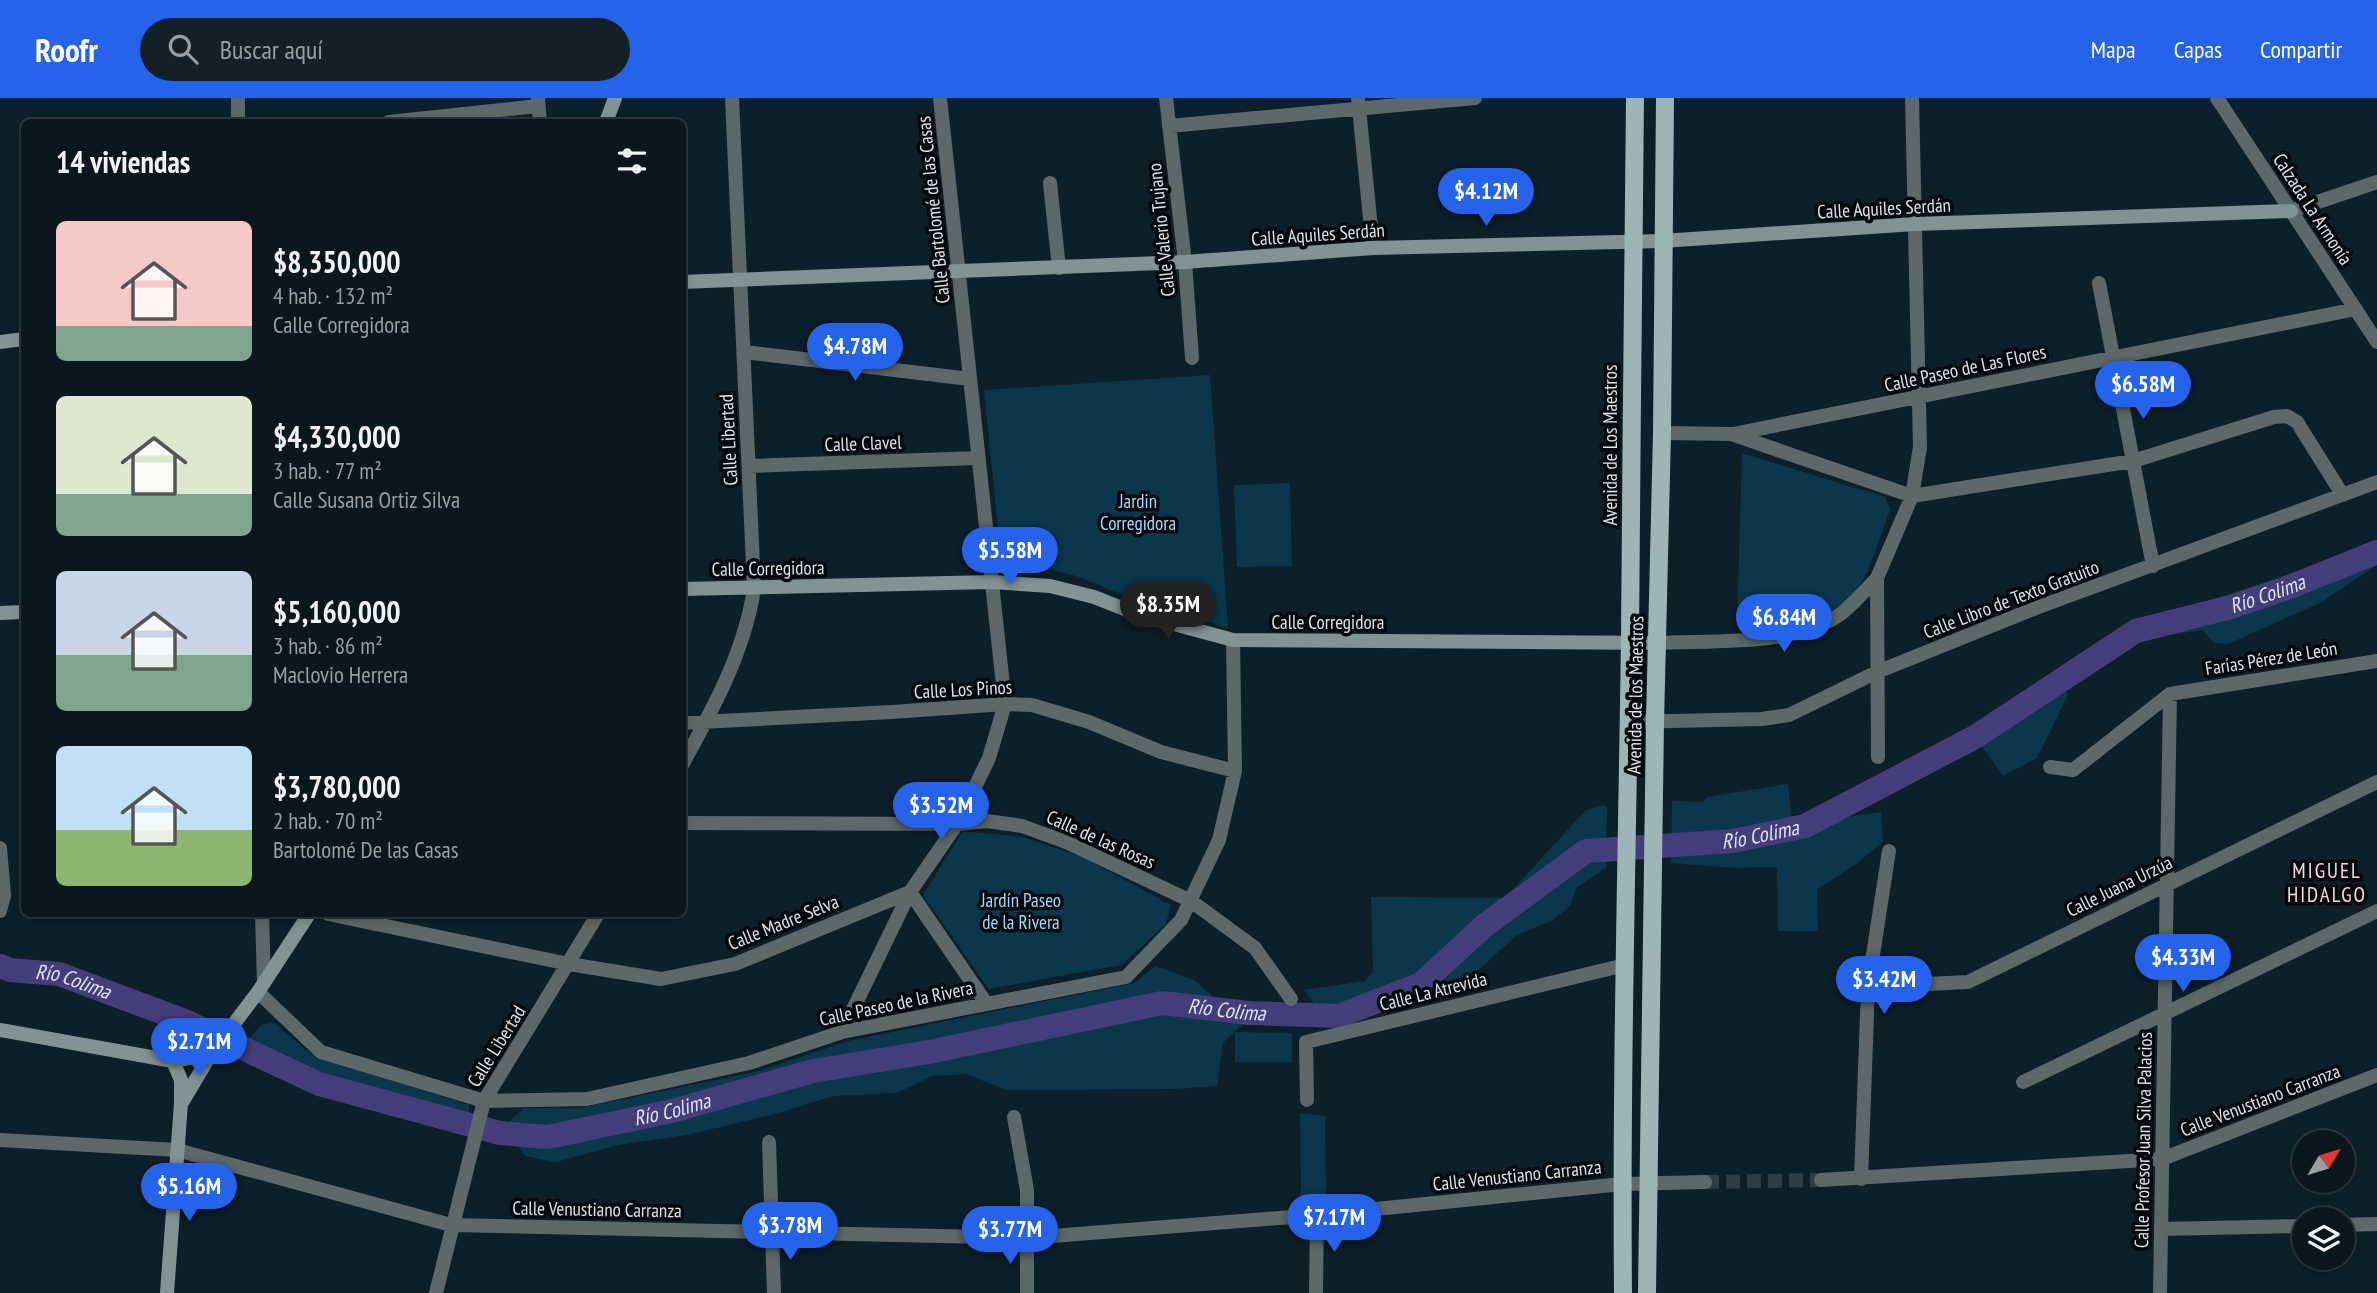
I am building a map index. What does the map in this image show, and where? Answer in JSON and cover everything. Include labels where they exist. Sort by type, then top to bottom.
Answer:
[{"type":"main road","name":"Avenida de Los Maestros","points":[[1626,792],[1635,98]]},
{"type":"main road","name":"Avenida de los Maestros","points":[[1647,1293],[1665,98]]},
{"type":"main road","name":"Avenida de los Maestros","points":[[1623,1293],[1626,792]]},
{"type":"street","points":[[238,98],[238,119]]},
{"type":"street","points":[[607,119],[615,98]]},
{"type":"street","name":"Calle Libertad","points":[[686,758],[732,667],[751,610],[754,588],[732,98]]},
{"type":"street","name":"Calle Bartolomé de las Casas","points":[[842,1032],[910,892],[957,824],[989,758],[1005,704],[940,98]]},
{"type":"street","name":"Calle Valerio Trujano","points":[[1166,98],[1185,262],[1192,358]]},
{"type":"street","points":[[1169,126],[1358,103],[1475,98]]},
{"type":"street","points":[[1878,757],[1877,578],[1912,496],[1920,447],[1912,98]]},
{"type":"street","name":"Calzada La Armonía","points":[[2217,98],[2377,342]]},
{"type":"street","points":[[412,119],[538,102]]},
{"type":"street","points":[[1358,103],[1373,248]]},
{"type":"street","points":[[2291,211],[2377,182]]},
{"type":"street","points":[[1049,183],[1059,268]]},
{"type":"street","name":"Calle Aquiles Serdán","points":[[686,282],[1185,262],[1373,248],[1662,241],[1915,224],[2291,211]]},
{"type":"street","points":[[2099,283],[2153,566]]},
{"type":"street","name":"Calle Paseo de Las Flores","points":[[1662,433],[1733,434],[2356,309]]},
{"type":"street","points":[[0,342],[21,339]]},
{"type":"street","points":[[744,352],[970,379]]},
{"type":"street","points":[[1733,434],[1912,496],[2133,461],[2274,417],[2287,416],[2297,422],[2342,494]]},
{"type":"street","name":"Calle Clavel","points":[[749,466],[979,458]]},
{"type":"street","name":"Calle Libro de Texto Gratuito","points":[[1628,722],[1762,719],[1789,715],[1877,672],[2036,608],[2377,482]]},
{"type":"street","name":"Calle Corregidora","points":[[686,589],[992,582],[1050,586],[1094,597],[1137,614],[1233,640],[1657,643],[1777,638],[1801,632],[1840,614],[1877,578]]},
{"type":"street","points":[[0,613],[21,612]]},
{"type":"street","name":"Calle Paseo de la Rivera","points":[[257,993],[321,1052],[484,1101],[587,1098],[749,1063],[842,1032],[1126,977],[1181,920],[1219,840],[1235,771],[1233,640]]},
{"type":"street","name":"Farías Pérez de León","points":[[2170,694],[2377,660]]},
{"type":"street","points":[[2050,767],[2073,770],[2170,694]]},
{"type":"street","name":"Calle Profesor Juan Silva Palacios","points":[[2160,1293],[2170,694]]},
{"type":"street","name":"Calle Los Pinos","points":[[686,723],[1005,704],[1032,705],[1089,722],[1161,752],[1235,771]]},
{"type":"street","name":"Calle Juana Urzúa","points":[[1868,987],[1968,982],[2377,782]]},
{"type":"street","name":"Calle de las Rosas","points":[[686,823],[957,824],[987,821],[1022,826],[1066,842],[1191,901],[1255,948],[1291,999]]},
{"type":"street","points":[[0,848],[4,895],[0,911]]},
{"type":"street","points":[[1861,1179],[1868,987],[1889,851]]},
{"type":"street","points":[[910,892],[986,1003]]},
{"type":"street","name":"Calle Madre Selva","points":[[342,917],[569,964],[661,979],[736,964],[910,892]]},
{"type":"street","points":[[2023,1082],[2377,911]]},
{"type":"street","points":[[257,993],[262,917]]},
{"type":"street","points":[[181,1103],[307,917]]},
{"type":"street","name":"Calle Libertad","points":[[436,1293],[484,1101],[596,917]]},
{"type":"street","name":"Calle La Atrevida","points":[[1307,1100],[1306,1042],[1625,965]]},
{"type":"street","points":[[0,1030],[173,1061],[212,1054]]},
{"type":"street","points":[[167,1293],[181,1103],[181,1080],[173,1061]]},
{"type":"street","name":"Calle Venustiano Carranza","points":[[1821,1180],[2162,1159],[2377,1075]]},
{"type":"street","points":[[1014,1117],[1027,1190],[1027,1293]]},
{"type":"street","name":"Calle Venustiano Carranza","points":[[0,1140],[177,1150],[451,1225],[1027,1238],[1317,1215],[1622,1184],[1705,1182]]},
{"type":"street","points":[[769,1142],[774,1293]]},
{"type":"street","points":[[1316,1293],[1317,1215]]},
{"type":"street","points":[[2355,1225],[2377,1224]]},
{"type":"street","points":[[2161,1228],[2292,1226]]},
{"type":"green space","name":"Jardin Corregidora","points":[[1210,375],[1228,628],[1138,601],[1076,576],[1053,570],[1010,567],[1001,557],[984,390]]},
{"type":"green space","points":[[1742,453],[1885,497],[1890,509],[1868,570],[1847,602],[1836,610],[1810,620],[1737,624]]},
{"type":"green space","points":[[1290,483],[1292,566],[1237,567],[1234,485]]},
{"type":"green space","points":[[2377,544],[2377,565],[2322,602],[2228,644],[2214,643],[2202,630],[2164,636],[2152,620]]},
{"type":"green space","points":[[2057,670],[2068,695],[2037,758],[2003,776],[1972,733],[1974,723]]},
{"type":"green space","points":[[1788,784],[1793,835],[1848,817],[1881,812],[1883,842],[1856,864],[1817,889],[1818,931],[1778,931],[1777,867],[1736,868],[1671,863],[1672,801],[1702,802],[1707,797]]},
{"type":"green space","points":[[1607,806],[1606,868],[1577,887],[1570,906],[1553,920],[1517,935],[1475,973],[1432,997],[1330,1025],[1304,990],[1365,981],[1373,971],[1371,897],[1505,898],[1586,810]]},
{"type":"green space","name":"Jardín Paseo de la Rivera","points":[[963,831],[1023,837],[1082,857],[1171,905],[1166,924],[1121,965],[989,989],[923,895]]},
{"type":"green space","points":[[1155,966],[1194,980],[1244,1023],[1223,1043],[1217,1086],[1174,1089],[1006,1090],[966,1074],[932,1076],[897,1093],[833,1096],[779,1113],[687,1135],[618,1145],[556,1162],[525,1156],[504,1126],[524,1108],[580,1108],[759,1071],[848,1041],[1134,983]]},
{"type":"green space","points":[[273,1022],[315,1057],[470,1105],[467,1119],[448,1116],[415,1100],[391,1100],[372,1090],[320,1079],[311,1068],[294,1067],[277,1061],[248,1040],[261,1025]]},
{"type":"green space","points":[[1235,1032],[1292,1033],[1292,1062],[1235,1062]]},
{"type":"green space","points":[[1300,1113],[1325,1116],[1326,1200],[1301,1203]]},
{"type":"waterway","name":"Río Colima","points":[[0,966],[10,970],[59,974],[185,1021],[319,1084],[500,1133],[548,1137],[672,1111],[813,1071],[929,1052],[1162,1003],[1249,1013],[1339,1016],[1421,984],[1484,926],[1586,851],[1733,841],[1805,826],[1975,737],[2136,631],[2231,607],[2377,552]]},
{"type":"tunnel","points":[[1705,1182],[1821,1180]]},
{"type":"district","name":"MIGUEL HIDALGO","points":[[2327,883]]}]
